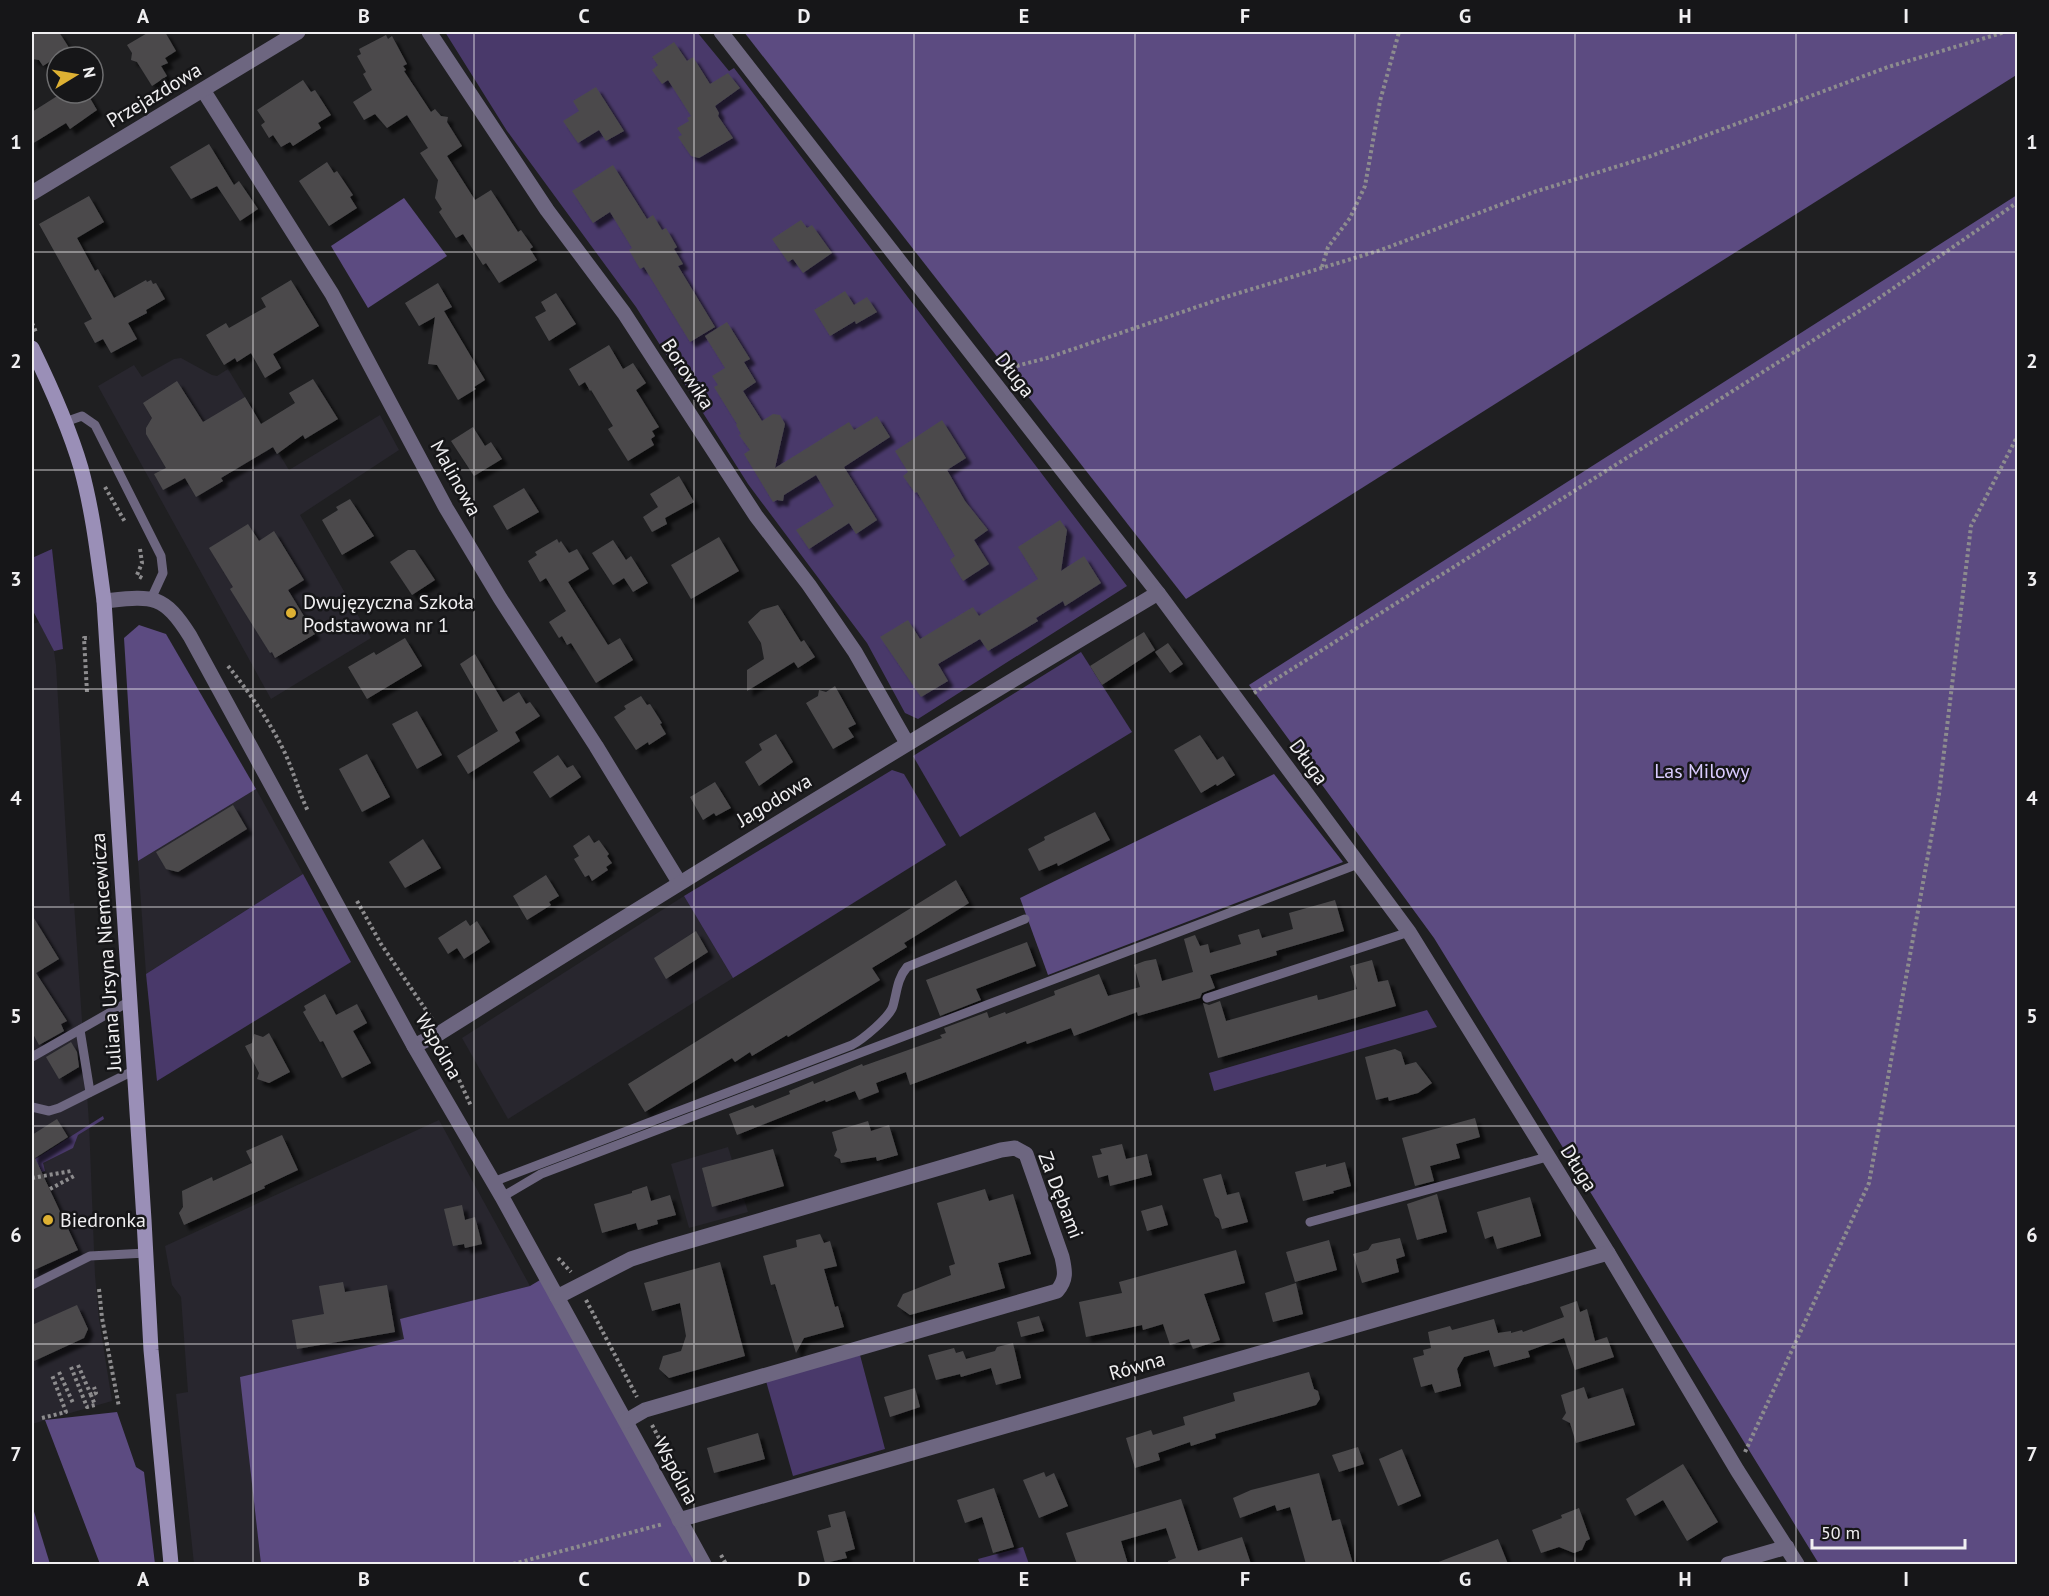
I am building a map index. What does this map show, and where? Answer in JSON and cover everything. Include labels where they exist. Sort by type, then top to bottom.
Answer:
[{"type":"street","name":"Przejazdowa","points":[[32,193],[203,90],[281,36],[298,32]]},
{"type":"street","name":"Borowika","points":[[429,32],[547,210],[624,313],[756,516],[809,585],[855,652],[907,743]]},
{"type":"street","name":"Długa","points":[[721,32],[1158,593],[1409,932],[1608,1253],[1737,1470],[1797,1564]]},
{"type":"street","name":"Malinowa","points":[[203,90],[332,294],[452,518],[500,598],[596,746],[679,882]]},
{"type":"street","name":"Juliana Ursyna Niemcewicza","points":[[32,348],[65,422],[85,486],[104,601],[151,1350],[171,1564]]},
{"type":"street","name":"Jagodowa","points":[[414,1046],[440,1033],[679,882],[1158,593]]},
{"type":"street","points":[[104,601],[151,599]]},
{"type":"street","name":"Wspólna","points":[[151,599],[172,610],[190,636],[414,1046],[502,1197],[704,1564]]},
{"type":"street","name":"Za Dębami","points":[[557,1297],[614,1268],[663,1249],[1001,1150],[1015,1148],[1026,1154],[1066,1274],[1063,1284],[1057,1291],[645,1410],[626,1421]]},
{"type":"street","name":"Równa","points":[[679,1520],[1608,1253]]},
{"type":"street","points":[[1728,1564],[1787,1547]]},
{"type":"lane","points":[[65,422],[82,416],[95,425],[161,556],[163,573],[151,599]]},
{"type":"lane","points":[[502,1197],[541,1174],[1358,864]]},
{"type":"lane","points":[[493,1182],[852,1045],[860,1041],[892,1010],[899,977],[907,967],[1025,919]]},
{"type":"lane","points":[[1208,998],[1409,932]]},
{"type":"lane","points":[[32,1057],[130,1000]]},
{"type":"lane","points":[[80,1030],[90,1092]]},
{"type":"lane","points":[[32,1107],[49,1111],[59,1108],[135,1070]]},
{"type":"lane","points":[[1310,1222],[1547,1157]]},
{"type":"lane","points":[[32,1285],[90,1256],[146,1253]]},
{"type":"path","points":[[1322,268],[1328,247],[1350,218],[1365,186],[1380,100],[1399,32]]},
{"type":"path","points":[[988,374],[1047,358],[1229,296],[1381,250],[1534,192],[1651,156],[1888,67],[2005,32]]},
{"type":"path","points":[[1239,703],[1869,305],[2018,202]]},
{"type":"path","points":[[1737,1470],[1869,1183],[1939,794],[1971,526],[2018,435]]},
{"type":"path","points":[[87,692],[84,638],[94,638]]},
{"type":"path","points":[[223,658],[274,731],[311,817]]},
{"type":"path","points":[[353,893],[381,944],[435,1025]]},
{"type":"path","points":[[32,1178],[71,1171]]},
{"type":"path","points":[[50,1189],[74,1176]]},
{"type":"path","points":[[99,1289],[102,1318],[119,1407]]},
{"type":"path","points":[[71,1367],[87,1407],[95,1404],[78,1365]]},
{"type":"path","points":[[59,1372],[73,1403]]},
{"type":"path","points":[[42,1418],[66,1412],[52,1375]]},
{"type":"path","points":[[91,1395],[96,1393],[94,1387]]},
{"type":"path","points":[[513,1564],[679,1520]]},
{"type":"shaded area","points":[[445,32],[697,32],[729,71],[734,68],[1127,586],[918,719],[905,713],[867,643],[748,484],[636,307],[507,131]]},
{"type":"shaded area","points":[[181,358],[212,375],[217,376],[228,369],[289,470],[380,415],[399,450],[300,515],[371,638],[271,699],[98,386],[134,365],[142,377],[174,359]]},
{"type":"shaded area","points":[[52,549],[63,649],[54,651],[32,609],[32,558]]},
{"type":"shaded area","points":[[39,622],[54,651],[56,665],[70,904],[74,903],[89,1123],[95,1275],[99,1319],[112,1401],[32,1424],[32,624]]},
{"type":"shaded area","points":[[1081,652],[1132,732],[960,837],[913,756]]},
{"type":"shaded area","points":[[892,770],[904,774],[946,845],[733,978],[684,896]]},
{"type":"shaded area","points":[[256,789],[303,874],[146,974],[138,861]]},
{"type":"shaded area","points":[[303,874],[351,962],[157,1081],[146,974]]},
{"type":"shaded area","points":[[684,896],[733,978],[508,1119],[462,1038]]},
{"type":"shaded area","points":[[1427,1010],[1437,1027],[1214,1091],[1209,1073]]},
{"type":"shaded area","points":[[103,1116],[104,1119],[78,1135],[73,1148],[43,1163],[45,1171],[32,1176],[32,1161]]},
{"type":"shaded area","points":[[439,1120],[530,1286],[401,1319],[405,1339],[241,1377],[261,1564],[194,1564],[176,1394],[188,1392],[181,1297],[172,1285],[165,1246]]},
{"type":"shaded area","points":[[728,1147],[748,1212],[689,1228],[671,1164]]},
{"type":"shaded area","points":[[860,1355],[885,1449],[793,1476],[766,1381]]},
{"type":"shaded area","points":[[1023,1547],[1029,1564],[980,1564],[978,1559]]},
{"type":"green space","points":[[744,32],[2017,32],[2018,74],[1186,599]]},
{"type":"green space","name":"Las Milowy","points":[[2017,195],[2017,1564],[1819,1564],[1434,938],[1249,685]]},
{"type":"green space","points":[[404,198],[447,256],[368,308],[331,246]]},
{"type":"green space","points":[[139,625],[166,634],[256,789],[138,861],[124,638]]},
{"type":"green space","points":[[1274,774],[1343,862],[1048,975],[1020,898]]},
{"type":"green space","points":[[540,1280],[697,1564],[261,1564],[240,1377],[404,1339],[400,1319],[530,1286]]},
{"type":"green space","points":[[117,1412],[136,1467],[144,1472],[155,1564],[100,1564],[45,1420]]},
{"type":"green space","points":[[32,1505],[50,1564],[32,1564]]},
{"type":"building","points":[[32,32],[59,32],[67,45],[45,45],[45,65],[43,66],[39,60],[32,59]]},
{"type":"building","points":[[149,32],[165,32],[176,51],[165,58],[168,63],[161,66],[167,76],[152,86],[137,62],[131,60],[132,53],[127,45]]},
{"type":"building","points":[[386,35],[388,39],[392,36],[407,64],[403,66],[406,70],[404,71],[431,112],[435,109],[441,116],[448,117],[447,122],[462,146],[447,156],[475,200],[491,190],[518,232],[521,230],[533,247],[530,249],[537,260],[499,283],[486,263],[483,265],[463,234],[456,238],[439,212],[442,209],[435,198],[438,180],[420,153],[428,148],[407,115],[387,128],[375,114],[364,120],[353,102],[372,90],[357,56],[361,54],[359,49]]},
{"type":"building","points":[[674,42],[687,61],[693,57],[710,84],[728,73],[740,88],[715,106],[719,113],[718,116],[733,138],[699,158],[691,156],[678,137],[682,135],[677,128],[689,121],[687,118],[691,116],[668,80],[662,84],[652,70],[658,65],[652,57]]},
{"type":"building","points":[[303,80],[311,92],[315,90],[331,115],[318,123],[321,128],[293,146],[290,142],[281,147],[273,135],[269,138],[261,125],[265,122],[257,110]]},
{"type":"building","points":[[596,87],[624,131],[606,141],[599,130],[578,143],[563,121],[579,111],[573,101]]},
{"type":"building","points":[[45,104],[94,105],[97,110],[70,129],[66,123],[32,144],[32,112]]},
{"type":"building","points":[[209,144],[234,185],[239,181],[258,209],[240,221],[217,186],[191,199],[170,167]]},
{"type":"building","points":[[327,162],[334,173],[337,171],[353,195],[350,197],[357,208],[329,226],[299,181]]},
{"type":"building","points":[[613,165],[647,219],[653,215],[662,230],[666,228],[677,247],[674,249],[683,264],[678,266],[715,327],[690,342],[644,267],[640,269],[629,250],[632,248],[610,212],[593,223],[572,191]]},
{"type":"building","points":[[89,196],[104,222],[77,238],[95,271],[98,269],[114,298],[146,280],[147,282],[151,280],[153,284],[156,283],[165,299],[146,310],[147,313],[128,323],[137,339],[111,353],[103,339],[95,343],[84,323],[92,319],[39,224]]},
{"type":"building","points":[[801,220],[807,228],[812,225],[832,253],[803,273],[793,259],[788,262],[772,239]]},
{"type":"building","points":[[291,280],[319,326],[273,354],[281,368],[265,378],[251,353],[237,362],[235,358],[224,365],[206,335],[226,323],[229,328],[266,307],[261,298]]},
{"type":"building","points":[[438,283],[452,307],[444,311],[485,380],[474,387],[476,389],[458,400],[437,365],[428,364],[435,317],[419,326],[405,303]]},
{"type":"building","points":[[845,291],[854,305],[867,297],[877,312],[856,324],[855,321],[830,336],[814,310]]},
{"type":"building","points":[[556,293],[576,324],[549,341],[535,317],[546,311],[541,302]]},
{"type":"building","points":[[727,322],[750,359],[744,362],[756,382],[743,391],[762,421],[773,414],[780,415],[785,424],[775,468],[849,422],[854,430],[877,416],[890,437],[844,467],[877,520],[856,534],[849,523],[809,549],[796,530],[834,506],[816,475],[784,495],[783,501],[773,502],[744,454],[750,450],[739,435],[741,434],[737,424],[714,387],[718,385],[712,376],[725,368],[705,336]]},
{"type":"building","points":[[609,345],[623,369],[633,363],[646,383],[636,390],[659,427],[652,431],[655,436],[651,439],[654,445],[628,461],[608,429],[613,426],[591,390],[585,382],[579,386],[569,369]]},
{"type":"building","points":[[313,379],[338,419],[305,439],[303,435],[277,454],[273,447],[221,478],[223,481],[196,497],[185,478],[163,490],[154,474],[166,468],[146,434],[146,428],[152,418],[143,403],[177,381],[203,422],[245,397],[261,424],[295,403],[289,393]]},
{"type":"building","points":[[942,420],[966,458],[947,470],[965,501],[988,530],[974,540],[989,564],[963,581],[950,560],[955,556],[917,492],[915,493],[903,476],[908,472],[895,451]]},
{"type":"building","points":[[473,427],[485,446],[491,442],[502,459],[474,476],[451,441]]},
{"type":"building","points":[[679,476],[694,502],[665,518],[667,524],[652,532],[643,517],[658,507],[650,494]]},
{"type":"building","points":[[524,488],[539,512],[507,530],[493,506]]},
{"type":"building","points":[[350,499],[374,536],[342,555],[322,520],[338,510],[336,507]]},
{"type":"building","points":[[1060,520],[1067,530],[1061,571],[1084,556],[1101,583],[1065,606],[1063,601],[1036,618],[1038,621],[988,651],[980,639],[938,664],[948,681],[921,697],[880,637],[908,620],[920,639],[973,607],[979,616],[1038,579],[1018,547]]},
{"type":"building","points":[[248,524],[259,541],[274,531],[304,580],[288,590],[315,634],[275,658],[230,589],[233,587],[209,548]]},
{"type":"building","points":[[719,537],[739,571],[691,599],[671,565]]},
{"type":"building","points":[[557,539],[569,553],[577,549],[589,569],[568,582],[608,645],[620,638],[633,660],[596,683],[571,643],[567,645],[562,636],[559,638],[549,622],[566,611],[546,578],[540,582],[528,561],[537,555],[535,552]]},
{"type":"building","points":[[613,540],[626,560],[631,556],[648,583],[633,592],[624,578],[613,585],[592,553]]},
{"type":"building","points":[[408,550],[415,550],[435,580],[412,595],[390,562]]},
{"type":"building","points":[[778,605],[801,642],[804,640],[815,657],[798,668],[794,662],[747,691],[747,670],[764,659],[761,643],[748,622],[761,610]]},
{"type":"building","points":[[1144,632],[1155,650],[1102,685],[1090,666]]},
{"type":"building","points":[[405,638],[422,666],[367,699],[348,667],[374,652],[376,655]]},
{"type":"building","points":[[1168,643],[1183,664],[1170,673],[1155,652]]},
{"type":"building","points":[[475,654],[503,702],[519,692],[526,704],[530,702],[540,716],[515,732],[520,741],[468,774],[457,756],[498,731],[460,664]]},
{"type":"building","points":[[835,686],[856,724],[848,728],[854,737],[833,749],[806,703],[818,696],[819,690],[826,692]]},
{"type":"building","points":[[641,696],[647,705],[650,704],[666,734],[636,750],[614,717],[626,709],[624,706]]},
{"type":"building","points":[[417,711],[442,755],[417,769],[392,724]]},
{"type":"building","points":[[776,734],[793,762],[759,786],[745,762],[762,750],[759,744]]},
{"type":"building","points":[[1200,735],[1217,760],[1223,756],[1235,775],[1201,793],[1174,750]]},
{"type":"building","points":[[367,754],[390,797],[362,812],[339,769]]},
{"type":"building","points":[[558,755],[567,768],[573,765],[581,777],[550,798],[533,772]]},
{"type":"building","points":[[715,782],[731,808],[716,816],[714,813],[703,820],[690,797]]},
{"type":"building","points":[[233,805],[247,829],[178,872],[166,869],[156,852]]},
{"type":"building","points":[[1095,812],[1110,840],[1058,866],[1057,863],[1039,871],[1028,849],[1045,840],[1044,837]]},
{"type":"building","points":[[589,835],[594,843],[599,840],[609,854],[607,856],[612,863],[606,867],[608,870],[592,881],[589,875],[585,877],[574,859],[579,856],[573,846]]},
{"type":"building","points":[[423,839],[441,868],[405,888],[389,862]]},
{"type":"building","points":[[546,875],[559,896],[549,902],[551,905],[527,920],[513,896]]},
{"type":"building","points":[[956,880],[969,903],[904,943],[907,947],[872,968],[880,980],[788,1037],[787,1035],[752,1056],[750,1052],[735,1062],[732,1058],[645,1112],[628,1084]]},
{"type":"building","points":[[1335,900],[1344,931],[1276,951],[1277,955],[1210,975],[1215,988],[1202,993],[1200,998],[1138,1016],[1137,1012],[1074,1036],[1071,1028],[1027,1044],[1026,1041],[910,1085],[906,1072],[876,1083],[879,1092],[859,1100],[855,1091],[826,1102],[825,1100],[737,1135],[729,1114],[753,1105],[755,1108],[790,1094],[789,1091],[813,1081],[814,1084],[862,1064],[863,1066],[942,1038],[940,1035],[946,1033],[944,1028],[987,1012],[989,1018],[1005,1012],[1006,1014],[1055,995],[1054,991],[1099,974],[1108,996],[1140,987],[1134,965],[1145,961],[1156,959],[1162,981],[1193,972],[1184,939],[1195,935],[1200,946],[1208,944],[1210,953],[1241,944],[1238,935],[1259,929],[1262,938],[1293,929],[1289,913]]},
{"type":"building","points":[[32,915],[59,959],[36,973],[67,1021],[61,1024],[64,1031],[39,1045],[32,1032]]},
{"type":"building","points":[[466,920],[470,926],[477,921],[490,942],[464,959],[457,948],[448,954],[438,938]]},
{"type":"building","points":[[696,931],[708,952],[666,979],[654,958]]},
{"type":"building","points":[[1027,942],[1036,966],[976,989],[981,1000],[940,1016],[926,980]]},
{"type":"building","points":[[1372,960],[1378,982],[1388,980],[1396,1006],[1218,1058],[1203,1003],[1209,1005],[1220,1001],[1226,1021],[1317,995],[1318,1000],[1323,999],[1357,989],[1350,966]]},
{"type":"building","points":[[325,994],[336,1015],[357,1004],[367,1023],[353,1031],[371,1063],[342,1078],[323,1041],[320,1042],[303,1012],[306,1010],[304,1006]]},
{"type":"building","points":[[269,1033],[290,1072],[269,1083],[257,1079],[259,1073],[245,1046],[252,1043],[254,1034],[263,1037]]},
{"type":"building","points":[[71,1042],[77,1052],[79,1067],[59,1079],[46,1057]]},
{"type":"building","points":[[1395,1049],[1401,1052],[1405,1065],[1416,1062],[1432,1083],[1418,1093],[1389,1101],[1388,1097],[1376,1100],[1365,1057]]},
{"type":"building","points":[[1475,1118],[1480,1137],[1456,1144],[1460,1158],[1430,1166],[1434,1181],[1415,1186],[1402,1138]]},
{"type":"building","name":"Biedronka","points":[[57,1119],[68,1137],[35,1158],[78,1250],[32,1271],[32,1135]]},
{"type":"building","points":[[868,1121],[871,1131],[889,1125],[898,1155],[877,1161],[876,1157],[841,1163],[840,1159],[834,1156],[837,1150],[832,1132]]},
{"type":"building","points":[[282,1135],[298,1170],[264,1186],[265,1188],[184,1225],[179,1213],[183,1207],[182,1191],[212,1177],[213,1181],[252,1163],[246,1151]]},
{"type":"building","points":[[1122,1144],[1126,1159],[1147,1154],[1152,1175],[1110,1186],[1108,1175],[1098,1178],[1092,1156],[1102,1154],[1100,1149]]},
{"type":"building","points":[[773,1149],[784,1186],[712,1207],[702,1168]]},
{"type":"building","points":[[1345,1162],[1351,1186],[1303,1201],[1295,1172]]},
{"type":"building","points":[[1221,1174],[1227,1195],[1239,1192],[1248,1222],[1222,1229],[1219,1219],[1215,1216],[1203,1179]]},
{"type":"building","points":[[647,1186],[651,1201],[670,1195],[676,1215],[657,1220],[658,1224],[638,1230],[636,1223],[602,1233],[594,1204],[632,1193],[632,1191]]},
{"type":"building","points":[[985,1189],[989,1201],[1013,1194],[1031,1254],[998,1263],[1005,1288],[910,1315],[897,1306],[903,1294],[951,1275],[949,1266],[955,1264],[937,1203]]},
{"type":"building","points":[[1437,1194],[1447,1232],[1417,1240],[1407,1204]]},
{"type":"building","points":[[1530,1197],[1541,1236],[1497,1249],[1493,1236],[1485,1239],[1477,1212]]},
{"type":"building","points":[[462,1205],[465,1220],[475,1217],[482,1244],[465,1248],[464,1244],[453,1246],[444,1209]]},
{"type":"building","points":[[1162,1205],[1168,1225],[1147,1231],[1141,1211]]},
{"type":"building","points":[[820,1234],[824,1243],[830,1241],[837,1266],[824,1269],[835,1307],[838,1306],[844,1327],[804,1338],[796,1353],[775,1284],[771,1285],[763,1256],[797,1247],[796,1240]]},
{"type":"building","points":[[1400,1238],[1405,1256],[1396,1259],[1399,1272],[1362,1283],[1353,1254],[1368,1250],[1372,1244]]},
{"type":"building","points":[[1329,1240],[1337,1270],[1295,1282],[1286,1252]]},
{"type":"building","points":[[1236,1250],[1245,1283],[1204,1294],[1220,1340],[1193,1349],[1189,1339],[1170,1345],[1163,1324],[1143,1330],[1142,1325],[1086,1337],[1079,1302],[1122,1293],[1119,1282]]},
{"type":"building","points":[[720,1262],[745,1356],[669,1378],[659,1369],[663,1356],[681,1351],[686,1336],[680,1303],[652,1311],[644,1283]]},
{"type":"building","points":[[343,1282],[345,1292],[387,1285],[395,1332],[297,1349],[292,1320],[324,1314],[319,1286]]},
{"type":"building","points":[[1296,1283],[1303,1314],[1273,1322],[1265,1293]]},
{"type":"building","points":[[1577,1301],[1580,1312],[1587,1309],[1595,1341],[1607,1337],[1614,1357],[1575,1370],[1564,1338],[1528,1351],[1530,1357],[1494,1367],[1489,1350],[1464,1357],[1457,1369],[1461,1386],[1435,1393],[1432,1384],[1421,1387],[1413,1358],[1424,1355],[1423,1350],[1431,1348],[1428,1332],[1450,1326],[1452,1330],[1494,1319],[1498,1333],[1522,1330],[1523,1332],[1564,1317],[1560,1307]]},
{"type":"building","points":[[77,1305],[88,1329],[84,1338],[32,1362],[32,1325]]},
{"type":"building","points":[[1039,1316],[1044,1331],[1021,1337],[1017,1322]]},
{"type":"building","points":[[1013,1343],[1021,1378],[996,1385],[991,1368],[961,1377],[960,1374],[936,1380],[928,1355],[954,1348],[956,1353],[963,1351],[966,1359]]},
{"type":"building","points":[[1309,1372],[1320,1399],[1316,1405],[1215,1434],[1216,1438],[1191,1446],[1190,1442],[1158,1453],[1160,1460],[1135,1468],[1126,1438],[1151,1430],[1153,1435],[1185,1425],[1183,1417],[1235,1401],[1233,1393]]},
{"type":"building","points":[[1584,1387],[1588,1399],[1623,1388],[1635,1425],[1576,1443],[1570,1423],[1562,1419],[1566,1413],[1561,1395]]},
{"type":"building","points":[[915,1388],[920,1407],[890,1417],[884,1397]]},
{"type":"building","points":[[758,1433],[765,1459],[714,1473],[707,1448]]},
{"type":"building","points":[[1358,1447],[1364,1464],[1339,1472],[1332,1455]]},
{"type":"building","points":[[1402,1449],[1421,1496],[1398,1506],[1379,1459]]},
{"type":"building","points":[[1683,1464],[1718,1522],[1687,1541],[1663,1500],[1635,1516],[1626,1499]]},
{"type":"building","points":[[1044,1472],[1046,1477],[1054,1473],[1068,1506],[1039,1518],[1023,1480]]},
{"type":"building","points":[[1319,1473],[1332,1521],[1340,1519],[1353,1564],[1306,1564],[1290,1507],[1277,1511],[1275,1505],[1240,1518],[1233,1498],[1251,1490]]},
{"type":"building","points":[[994,1488],[1014,1547],[993,1553],[982,1517],[965,1523],[957,1500]]},
{"type":"building","points":[[1181,1499],[1198,1551],[1242,1537],[1251,1564],[1168,1564],[1168,1561],[1176,1558],[1166,1528],[1121,1541],[1128,1564],[1077,1564],[1066,1533]]},
{"type":"building","points":[[1579,1508],[1590,1539],[1586,1541],[1582,1550],[1574,1553],[1559,1547],[1541,1553],[1532,1530],[1562,1518],[1561,1515]]},
{"type":"building","points":[[845,1511],[855,1549],[845,1552],[847,1558],[825,1563],[817,1531],[831,1527],[828,1515]]},
{"type":"building","points":[[1498,1539],[1508,1564],[1436,1564],[1436,1563]]},
{"type":"place","name":"Dwujęzyczna Szkoła Podstawowa nr 1","points":[[291,613]]},
{"type":"place","name":"Biedronka","points":[[48,1220]]}]
